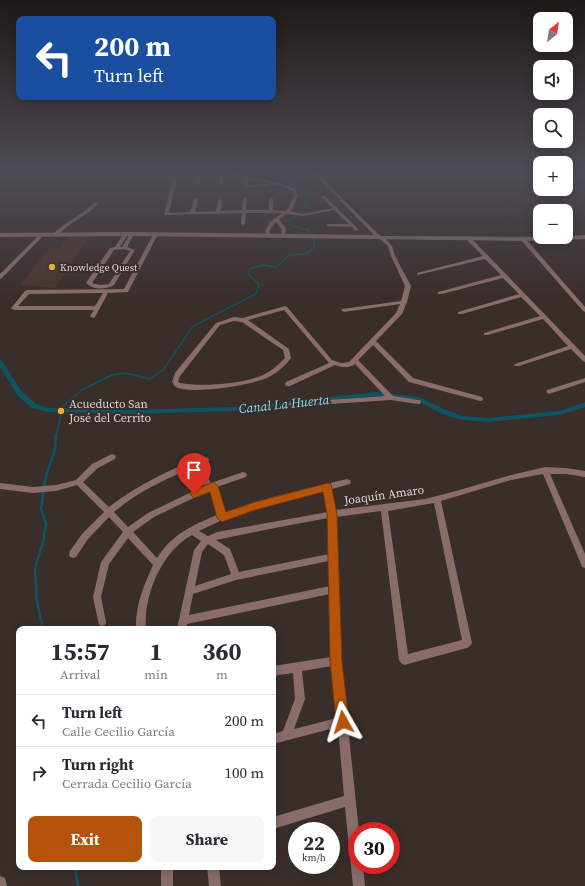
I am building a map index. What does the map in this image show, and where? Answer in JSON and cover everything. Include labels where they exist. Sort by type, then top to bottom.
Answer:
[{"type":"street","points":[[56,234],[64,226],[82,215]]},
{"type":"street","points":[[243,224],[244,215]]},
{"type":"street","points":[[268,233],[276,219],[283,215]]},
{"type":"street","points":[[341,215],[357,230]]},
{"type":"street","points":[[243,320],[286,349],[288,358],[281,366],[259,379],[198,388],[178,385],[175,382],[177,375],[218,324],[225,320],[243,320],[286,308],[330,361],[346,366],[356,360],[399,314],[408,286],[393,256],[390,246],[382,238],[375,234],[357,215]]},
{"type":"street","points":[[276,219],[284,233]]},
{"type":"street","points":[[346,220],[328,225],[353,226]]},
{"type":"street","points":[[0,235],[133,234],[149,232],[284,233],[306,235],[375,234]]},
{"type":"street","points":[[149,232],[156,234],[268,233]]},
{"type":"street","points":[[0,277],[43,234]]},
{"type":"street","points":[[117,248],[126,234]]},
{"type":"street","points":[[124,248],[133,234]]},
{"type":"street","points":[[97,308],[14,308],[27,292],[126,291],[156,234]]},
{"type":"street","points":[[316,235],[382,238],[469,239],[585,237]]},
{"type":"street","points":[[469,239],[585,360]]},
{"type":"street","points":[[523,239],[585,310]]},
{"type":"street","points":[[124,248],[133,250],[112,285],[98,287],[91,285],[89,283],[112,249],[124,248]]},
{"type":"street","points":[[419,274],[485,257]]},
{"type":"street","points":[[440,293],[504,276]]},
{"type":"street","points":[[93,316],[106,292]]},
{"type":"street","points":[[460,313],[522,295]]},
{"type":"street","points":[[344,310],[404,302]]},
{"type":"street","points":[[486,334],[544,317]]},
{"type":"street","points":[[373,341],[411,380],[480,399]]},
{"type":"street","points":[[517,365],[572,347]]},
{"type":"street","points":[[356,360],[391,398]]},
{"type":"street","points":[[288,384],[335,363]]},
{"type":"street","points":[[549,392],[585,380]]},
{"type":"street","points":[[287,405],[391,398],[418,402]]},
{"type":"street","points":[[0,486],[33,490],[56,488],[78,482],[95,466],[112,457]]},
{"type":"street","points":[[73,554],[83,537],[109,512],[134,494],[193,464],[205,460]]},
{"type":"street","points":[[193,464],[211,487],[222,518]]},
{"type":"street","points":[[545,470],[582,551],[585,564]]},
{"type":"street","name":"Joaquín Amaro","points":[[206,541],[217,536],[332,514],[437,500],[514,476],[545,470],[585,474]]},
{"type":"street","points":[[102,622],[97,598],[105,562],[128,532],[152,515],[211,487],[243,475]]},
{"type":"street","points":[[78,482],[109,512],[157,563]]},
{"type":"street","points":[[141,626],[139,613],[157,563],[172,545],[191,530],[255,506],[347,482]]},
{"type":"street","points":[[328,487],[332,514],[336,661],[359,886]]},
{"type":"street","points":[[384,507],[404,660],[467,643],[437,500]]},
{"type":"street","points":[[191,530],[206,541],[223,548],[227,552],[236,576]]},
{"type":"street","points":[[206,541],[198,550],[191,591],[182,625],[334,589]]},
{"type":"street","points":[[191,591],[236,576],[333,557]]},
{"type":"street","points":[[276,670],[336,661]]},
{"type":"street","points":[[286,736],[300,698],[297,667]]},
{"type":"street","points":[[276,738],[343,722]]},
{"type":"street","points":[[276,822],[350,800]]},
{"type":"street","points":[[167,870],[167,886]]},
{"type":"street","points":[[213,870],[214,886]]},
{"type":"shaded area","name":"Knowledge Quest","points":[[70,235],[90,236],[55,288],[20,285],[49,248],[60,248]]},
{"type":"waterway","points":[[56,436],[63,406],[82,390],[112,375],[125,373],[150,379],[163,370],[193,326],[256,294],[259,284],[249,275],[250,269],[263,265],[276,267],[289,255],[307,254],[314,247],[314,240],[308,230],[292,226],[289,221],[296,215]]},
{"type":"waterway","name":"Canal La Huerta","points":[[0,362],[20,394],[34,406],[49,410],[129,412],[234,409],[377,394],[419,399],[444,412],[462,418],[488,420],[560,413],[585,404]]},
{"type":"waterway","points":[[42,626],[37,602],[35,568],[43,542],[46,524],[41,509],[46,476],[55,449],[56,435]]},
{"type":"waterway","points":[[75,870],[78,886]]},
{"type":"place","name":"Knowledge Quest","points":[[52,267]]},
{"type":"place","name":"Acueducto San José del Cerrito","points":[[61,411]]},
{"type":"route","points":[[194,494],[213,486],[222,518],[255,506],[328,487],[332,514],[336,661],[343,722]]}]
